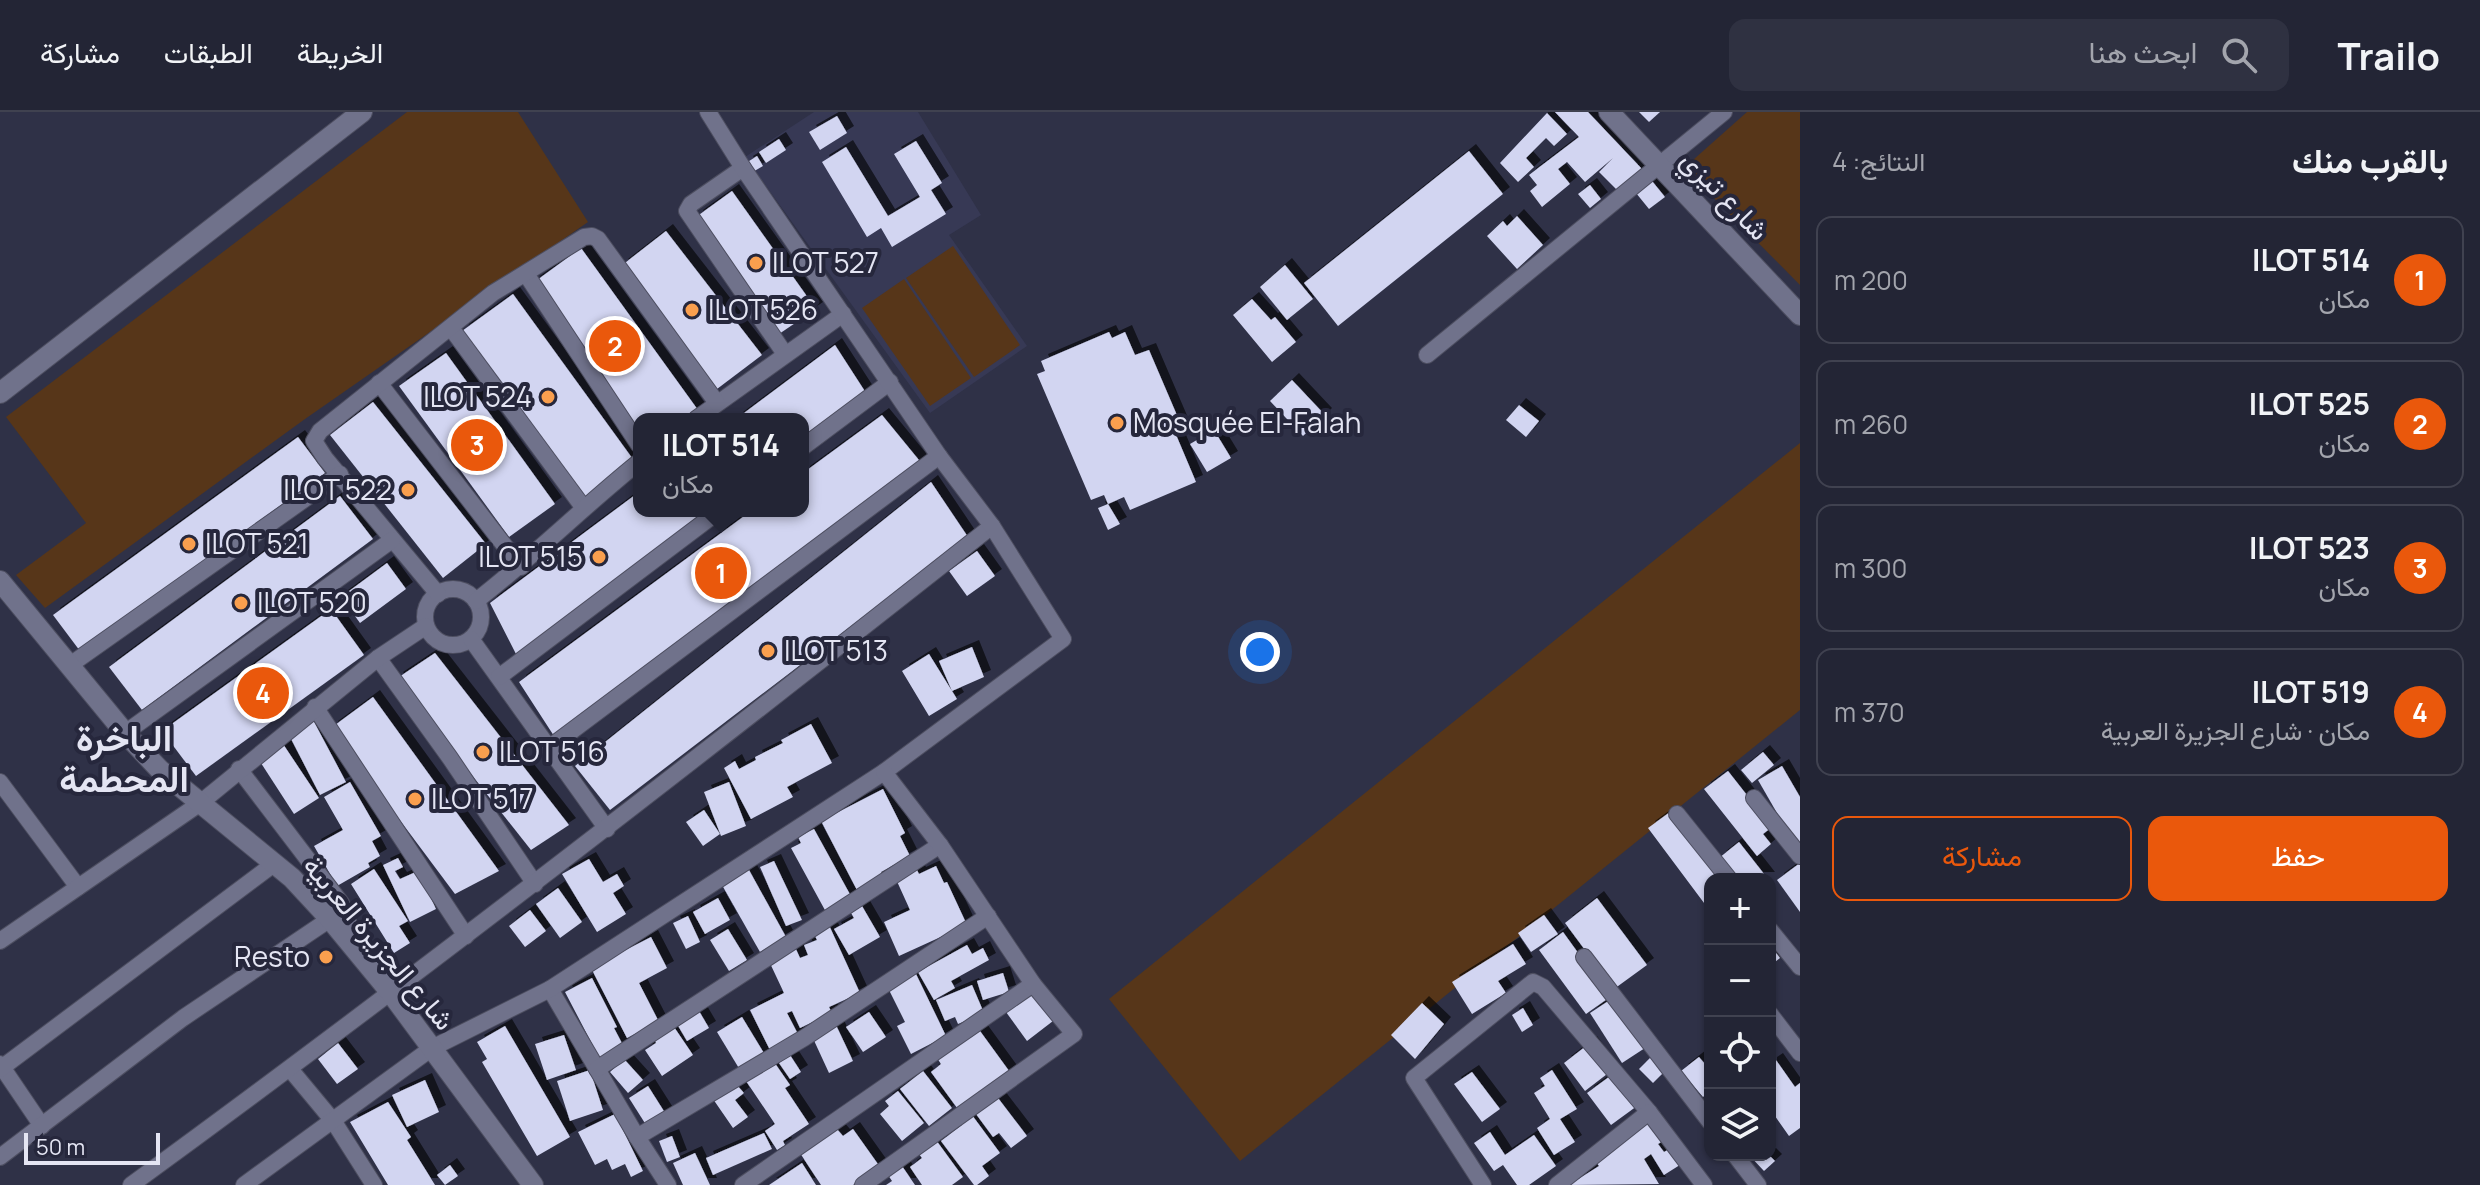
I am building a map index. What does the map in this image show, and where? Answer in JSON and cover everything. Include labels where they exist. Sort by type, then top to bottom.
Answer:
[{"type":"street","points":[[0,393],[362,112]]},
{"type":"street","points":[[244,1185],[432,1048],[550,989],[884,772],[1063,639],[992,526],[939,456],[708,112]]},
{"type":"street","name":"شارع تيزي","points":[[1609,112],[1800,315]]},
{"type":"street","points":[[1427,355],[1724,112]]},
{"type":"street","points":[[743,168],[691,204],[687,211],[785,354]]},
{"type":"street","points":[[438,594],[314,441],[320,431],[493,293],[584,237],[592,236],[598,239],[717,403]]},
{"type":"street","points":[[526,274],[633,436]]},
{"type":"street","points":[[704,413],[843,314]]},
{"type":"street","points":[[451,328],[583,507]]},
{"type":"street","points":[[809,443],[890,382]]},
{"type":"street","points":[[379,383],[521,567]]},
{"type":"street","points":[[549,748],[939,456]]},
{"type":"street","points":[[476,601],[521,567],[583,507],[633,467]]},
{"type":"street","points":[[70,665],[340,474]]},
{"type":"street","points":[[499,677],[711,517]]},
{"type":"street","points":[[131,1185],[607,829],[992,526]]},
{"type":"street","points":[[125,733],[392,540]]},
{"type":"street","name":"شارع الجزيرة العربية","points":[[0,581],[125,733],[160,770],[257,852],[275,863],[330,919],[391,993],[533,1185]]},
{"type":"street","points":[[445,590],[462,590],[476,601],[482,617],[481,626],[471,639],[463,644],[445,644],[430,634],[426,626],[427,608],[438,594],[445,590]]},
{"type":"street","points":[[3,934],[199,804],[315,707],[378,658],[426,626]]},
{"type":"street","points":[[471,639],[607,829]]},
{"type":"street","points":[[378,658],[535,884]]},
{"type":"street","points":[[315,707],[466,936]]},
{"type":"street","points":[[239,769],[341,903],[348,920],[350,942]]},
{"type":"street","points":[[863,1185],[1074,1034],[1033,984],[940,845],[884,772]]},
{"type":"street","points":[[0,782],[78,887]]},
{"type":"street","points":[[1754,798],[1800,856]]},
{"type":"street","points":[[1677,814],[1724,873]]},
{"type":"street","points":[[597,1069],[940,845]]},
{"type":"street","points":[[42,1126],[1,1067],[275,863]]},
{"type":"street","points":[[637,1137],[804,1038],[988,916]]},
{"type":"street","points":[[0,1157],[183,1018],[330,919]]},
{"type":"street","points":[[1776,937],[1800,967]]},
{"type":"street","points":[[1584,957],[1704,1114]]},
{"type":"street","points":[[1483,1185],[1414,1078],[1529,983],[1543,987],[1649,1112],[1704,1185]]},
{"type":"street","points":[[743,1185],[1033,984]]},
{"type":"street","points":[[550,989],[668,1185]]},
{"type":"street","points":[[1772,1017],[1800,1053]]},
{"type":"street","points":[[290,1069],[334,1122],[374,1185]]},
{"type":"street","points":[[1557,1185],[1649,1112]]},
{"type":"street","points":[[1740,1161],[1758,1185]]},
{"type":"shaded area","points":[[407,112],[518,112],[588,222],[305,419],[45,608],[16,575],[86,523],[6,417]]},
{"type":"shaded area","points":[[814,112],[918,112],[981,215],[949,235],[1027,346],[930,413],[745,157]]},
{"type":"shaded area","points":[[1747,112],[1800,112],[1800,285],[1684,168]]},
{"type":"shaded area","points":[[953,246],[1020,345],[974,377],[906,278]]},
{"type":"shaded area","points":[[904,279],[971,378],[930,406],[862,308]]},
{"type":"shaded area","points":[[1800,443],[1800,710],[1240,1161],[1109,999]]},
{"type":"building","points":[[1555,112],[1588,112],[1642,169],[1619,192],[1599,172],[1613,158],[1585,182],[1567,162],[1558,169],[1570,184],[1542,207],[1530,191],[1537,185],[1529,175],[1579,137]]},
{"type":"building","points":[[1639,112],[1660,112],[1649,122]]},
{"type":"building","points":[[1547,113],[1567,134],[1554,146],[1546,138],[1526,158],[1534,167],[1518,182],[1500,163]]},
{"type":"building","points":[[837,116],[847,133],[820,150],[809,132]]},
{"type":"building","points":[[779,139],[786,150],[766,163],[759,152]]},
{"type":"building","points":[[916,141],[942,183],[931,190],[946,214],[892,247],[881,228],[867,237],[822,162],[846,147],[888,216],[920,197],[894,154]]},
{"type":"building","points":[[1469,151],[1503,194],[1338,326],[1304,283]]},
{"type":"building","points":[[757,156],[763,166],[751,173],[746,163]]},
{"type":"building","points":[[1652,181],[1665,197],[1649,209],[1636,193]]},
{"type":"building","points":[[1590,185],[1601,199],[1590,208],[1578,194]]},
{"type":"building","name":"ILOT 527","points":[[732,191],[816,309],[779,334],[696,217]]},
{"type":"building","points":[[1517,216],[1543,245],[1517,269],[1487,236],[1503,221],[1507,226]]},
{"type":"building","name":"ILOT 526","points":[[666,231],[762,355],[717,389],[621,266]]},
{"type":"building","points":[[581,248],[698,410],[694,413],[633,413],[633,421],[533,283]]},
{"type":"building","points":[[1285,265],[1313,299],[1287,320],[1260,287]]},
{"type":"building","name":"ILOT 524","points":[[513,294],[633,459],[633,463],[584,499],[462,331]]},
{"type":"building","points":[[1252,299],[1271,320],[1275,317],[1296,342],[1272,362],[1233,315]]},
{"type":"building","points":[[1109,332],[1112,338],[1125,332],[1135,355],[1149,350],[1182,427],[1174,430],[1196,482],[1130,510],[1124,497],[1108,504],[1104,495],[1091,500],[1037,374],[1045,371],[1041,361]]},
{"type":"building","points":[[835,345],[866,393],[809,436],[809,413],[744,413]]},
{"type":"building","points":[[446,353],[555,504],[509,537],[399,386]]},
{"type":"building","points":[[1292,380],[1325,415],[1303,436],[1270,401]]},
{"type":"building","name":"ILOT 522","points":[[373,402],[486,544],[443,578],[330,435]]},
{"type":"building","points":[[1519,405],[1539,421],[1526,437],[1506,420]]},
{"type":"building","points":[[882,415],[923,465],[554,736],[519,682],[743,517],[809,517],[809,469]]},
{"type":"building","points":[[1214,430],[1231,458],[1207,472],[1190,444]]},
{"type":"building","name":"ILOT 521","points":[[298,437],[325,473],[80,651],[53,615]]},
{"type":"building","name":"ILOT 513","points":[[931,482],[968,537],[610,810],[575,766]]},
{"type":"building","name":"ILOT 520","points":[[340,496],[373,539],[142,710],[109,667]]},
{"type":"building","name":"ILOT 515","points":[[633,496],[633,517],[700,517],[516,654],[490,603]]},
{"type":"building","points":[[1108,504],[1120,524],[1108,530],[1098,508]]},
{"type":"building","points":[[977,551],[995,576],[967,596],[949,571]]},
{"type":"building","points":[[387,563],[406,589],[360,623],[341,597]]},
{"type":"building","points":[[331,609],[364,655],[196,776],[162,731]]},
{"type":"building","points":[[972,647],[984,677],[952,691],[939,661]]},
{"type":"building","name":"ILOT 516","points":[[435,653],[569,825],[531,850],[396,679]]},
{"type":"building","points":[[929,654],[957,699],[929,716],[902,671]]},
{"type":"building","name":"ILOT 517","points":[[373,697],[499,871],[455,894],[331,728]]},
{"type":"building","points":[[313,720],[346,782],[320,795],[288,733]]},
{"type":"building","points":[[811,724],[832,763],[787,787],[793,797],[751,819],[724,768],[735,761],[739,769]]},
{"type":"building","points":[[283,744],[319,798],[294,814],[259,760]]},
{"type":"building","points":[[1763,752],[1774,765],[1752,783],[1741,770]]},
{"type":"building","points":[[1782,766],[1800,797],[1800,853],[1758,780]]},
{"type":"building","points":[[1728,771],[1772,827],[1763,834],[1771,844],[1757,856],[1704,789]]},
{"type":"building","points":[[350,782],[381,836],[372,841],[380,856],[368,863],[370,867],[337,886],[314,846],[343,830],[324,797]]},
{"type":"building","points":[[729,782],[746,826],[721,836],[704,792]]},
{"type":"building","points":[[883,789],[905,833],[900,836],[910,856],[881,872],[884,878],[858,892],[821,821]]},
{"type":"building","points":[[704,810],[720,834],[703,846],[686,822]]},
{"type":"building","points":[[1670,812],[1716,873],[1704,873],[1704,903],[1648,828]]},
{"type":"building","points":[[814,829],[852,898],[826,912],[791,848],[801,843],[798,837]]},
{"type":"building","points":[[1739,842],[1763,873],[1731,873],[1719,858]]},
{"type":"building","points":[[398,858],[403,867],[395,871],[400,879],[418,871],[436,909],[410,922],[383,865]]},
{"type":"building","points":[[589,859],[603,882],[617,874],[624,886],[613,893],[626,914],[597,932],[562,874]]},
{"type":"building","points":[[774,861],[802,920],[786,926],[760,867]]},
{"type":"building","points":[[1800,863],[1800,912],[1777,880]]},
{"type":"building","points":[[936,866],[967,925],[899,956],[884,922],[910,910],[895,877],[916,868],[919,874]]},
{"type":"building","points":[[374,869],[408,921],[399,926],[410,943],[394,953],[351,884]]},
{"type":"building","points":[[749,870],[786,937],[760,952],[722,885]]},
{"type":"building","points":[[558,888],[582,922],[560,938],[536,904]]},
{"type":"building","points":[[718,898],[730,920],[705,934],[693,912]]},
{"type":"building","points":[[1597,898],[1647,965],[1614,989],[1565,923]]},
{"type":"building","points":[[862,906],[880,937],[849,955],[834,929],[854,918],[851,913]]},
{"type":"building","points":[[530,910],[546,931],[525,947],[509,926]]},
{"type":"building","points":[[1544,915],[1558,934],[1531,952],[1518,933]]},
{"type":"building","points":[[688,916],[700,942],[686,949],[673,923]]},
{"type":"building","points":[[828,923],[860,993],[829,1007],[832,1013],[800,1028],[792,1011],[787,1013],[800,1038],[771,1052],[750,1010],[784,993],[768,959],[795,947],[800,958],[808,955],[804,945],[817,940],[812,930]]},
{"type":"building","points":[[728,929],[747,960],[729,971],[710,940]]},
{"type":"building","points":[[1563,932],[1610,997],[1586,1014],[1539,950]]},
{"type":"building","points":[[651,937],[667,968],[639,983],[659,1022],[627,1038],[591,968]]},
{"type":"building","points":[[1513,944],[1526,964],[1498,981],[1506,993],[1472,1014],[1452,982]]},
{"type":"building","points":[[967,945],[972,954],[983,948],[989,960],[951,981],[955,988],[934,1000],[918,972]]},
{"type":"building","points":[[1003,973],[1009,992],[983,1000],[977,981]]},
{"type":"building","points":[[916,974],[946,1036],[911,1054],[897,1026],[905,1022],[888,988]]},
{"type":"building","points":[[592,978],[625,1049],[601,1061],[565,992]]},
{"type":"building","points":[[972,985],[984,1013],[958,1024],[955,1017],[945,1021],[936,1000]]},
{"type":"building","points":[[1031,993],[1053,1021],[1027,1041],[1006,1012]]},
{"type":"building","points":[[1613,998],[1645,1048],[1622,1063],[1590,1013]]},
{"type":"building","points":[[1422,1003],[1444,1024],[1415,1059],[1391,1035]]},
{"type":"building","points":[[1523,1008],[1533,1025],[1522,1032],[1512,1015]]},
{"type":"building","points":[[699,1011],[709,1028],[687,1041],[677,1024]]},
{"type":"building","points":[[869,1012],[886,1037],[863,1052],[846,1027]]},
{"type":"building","points":[[742,1017],[765,1055],[740,1070],[717,1032]]},
{"type":"building","points":[[835,1023],[853,1061],[829,1073],[811,1034]]},
{"type":"building","points":[[505,1026],[570,1137],[537,1156],[482,1062],[487,1059],[477,1042]]},
{"type":"building","points":[[674,1027],[693,1055],[662,1076],[645,1050]]},
{"type":"building","points":[[980,1031],[1012,1075],[960,1112],[931,1072],[941,1064],[937,1058],[966,1033],[970,1038]]},
{"type":"building","points":[[564,1035],[576,1070],[547,1080],[535,1044]]},
{"type":"building","points":[[338,1043],[358,1069],[337,1084],[318,1059]]},
{"type":"building","points":[[1590,1043],[1611,1071],[1585,1091],[1564,1063]]},
{"type":"building","points":[[790,1055],[801,1072],[790,1079],[779,1063]]},
{"type":"building","points":[[1651,1057],[1665,1071],[1653,1083],[1639,1069]]},
{"type":"building","points":[[1699,1057],[1704,1063],[1704,1096],[1703,1097],[1681,1071]]},
{"type":"building","points":[[624,1059],[643,1080],[628,1093],[610,1072]]},
{"type":"building","points":[[772,1059],[790,1085],[785,1088],[809,1124],[783,1141],[785,1145],[777,1150],[765,1131],[775,1124],[744,1078]]},
{"type":"building","points":[[1776,1060],[1795,1087],[1800,1083],[1800,1128],[1789,1136],[1776,1118]]},
{"type":"building","points":[[590,1070],[603,1110],[570,1121],[557,1081]]},
{"type":"building","points":[[1552,1070],[1577,1109],[1560,1119],[1575,1142],[1554,1155],[1537,1128],[1550,1119],[1534,1093],[1545,1086],[1540,1078]]},
{"type":"building","points":[[923,1071],[952,1108],[929,1126],[900,1089]]},
{"type":"building","points":[[1472,1072],[1500,1109],[1482,1122],[1454,1084]]},
{"type":"building","points":[[1613,1074],[1637,1106],[1611,1125],[1587,1093]]},
{"type":"building","points":[[425,1080],[439,1112],[407,1127],[392,1095]]},
{"type":"building","points":[[735,1083],[744,1093],[735,1100],[748,1117],[733,1128],[713,1099]]},
{"type":"building","points":[[648,1086],[667,1116],[648,1128],[629,1098]]},
{"type":"building","points":[[898,1091],[924,1123],[902,1141],[880,1114],[889,1106],[885,1101]]},
{"type":"building","points":[[998,1098],[1027,1136],[1011,1148],[999,1133],[993,1137],[976,1114]]},
{"type":"building","points":[[388,1102],[411,1137],[407,1140],[435,1185],[388,1185],[350,1122]]},
{"type":"building","points":[[969,1111],[1000,1153],[982,1166],[989,1176],[977,1185],[941,1141],[962,1125],[958,1119]]},
{"type":"building","points":[[615,1114],[643,1171],[631,1177],[625,1164],[612,1170],[607,1159],[595,1165],[578,1132]]},
{"type":"building","points":[[1654,1120],[1666,1139],[1658,1144],[1664,1152],[1673,1147],[1683,1163],[1664,1175],[1651,1154],[1644,1159],[1659,1184],[1569,1185],[1599,1166],[1593,1157]]},
{"type":"building","points":[[836,1128],[843,1136],[853,1129],[880,1167],[853,1185],[821,1185],[800,1153]]},
{"type":"building","points":[[1490,1132],[1505,1155],[1534,1135],[1556,1166],[1529,1185],[1517,1185],[1503,1165],[1494,1171],[1474,1143]]},
{"type":"building","points":[[764,1133],[772,1149],[713,1175],[706,1158]]},
{"type":"building","points":[[672,1136],[680,1157],[667,1162],[659,1141]]},
{"type":"building","points":[[936,1140],[963,1177],[952,1185],[922,1185],[910,1167],[922,1158],[918,1153]]},
{"type":"building","points":[[695,1153],[710,1185],[683,1185],[673,1163]]},
{"type":"building","points":[[1755,1161],[1775,1161],[1764,1171]]},
{"type":"building","points":[[802,1163],[816,1185],[769,1185]]},
{"type":"building","points":[[450,1165],[458,1176],[445,1185],[437,1175]]},
{"type":"building","points":[[902,1166],[915,1185],[886,1185],[892,1181],[888,1175]]},
{"type":"place","name":"ILOT 527","points":[[756,263]]},
{"type":"place","name":"ILOT 526","points":[[692,310]]},
{"type":"place","name":"ILOT 525","points":[[615,346]]},
{"type":"place","name":"ILOT 524","points":[[548,397]]},
{"type":"place","name":"Mosquée El-Falah","points":[[1117,423]]},
{"type":"place","name":"ILOT 523","points":[[477,445]]},
{"type":"place","name":"ILOT 522","points":[[408,490]]},
{"type":"place","name":"ILOT 521","points":[[189,544]]},
{"type":"place","name":"ILOT 515","points":[[599,557]]},
{"type":"place","name":"ILOT 514","points":[[721,573]]},
{"type":"place","name":"ILOT 520","points":[[241,603]]},
{"type":"place","name":"ILOT 513","points":[[768,651]]},
{"type":"place","name":"ILOT 519","points":[[263,693]]},
{"type":"place","name":"ILOT 516","points":[[483,752]]},
{"type":"place","name":"ILOT 517","points":[[415,799]]},
{"type":"place","name":"Resto","points":[[326,957]]},
{"type":"district","name":"الباخرة المحطمة","points":[[124,758]]}]
